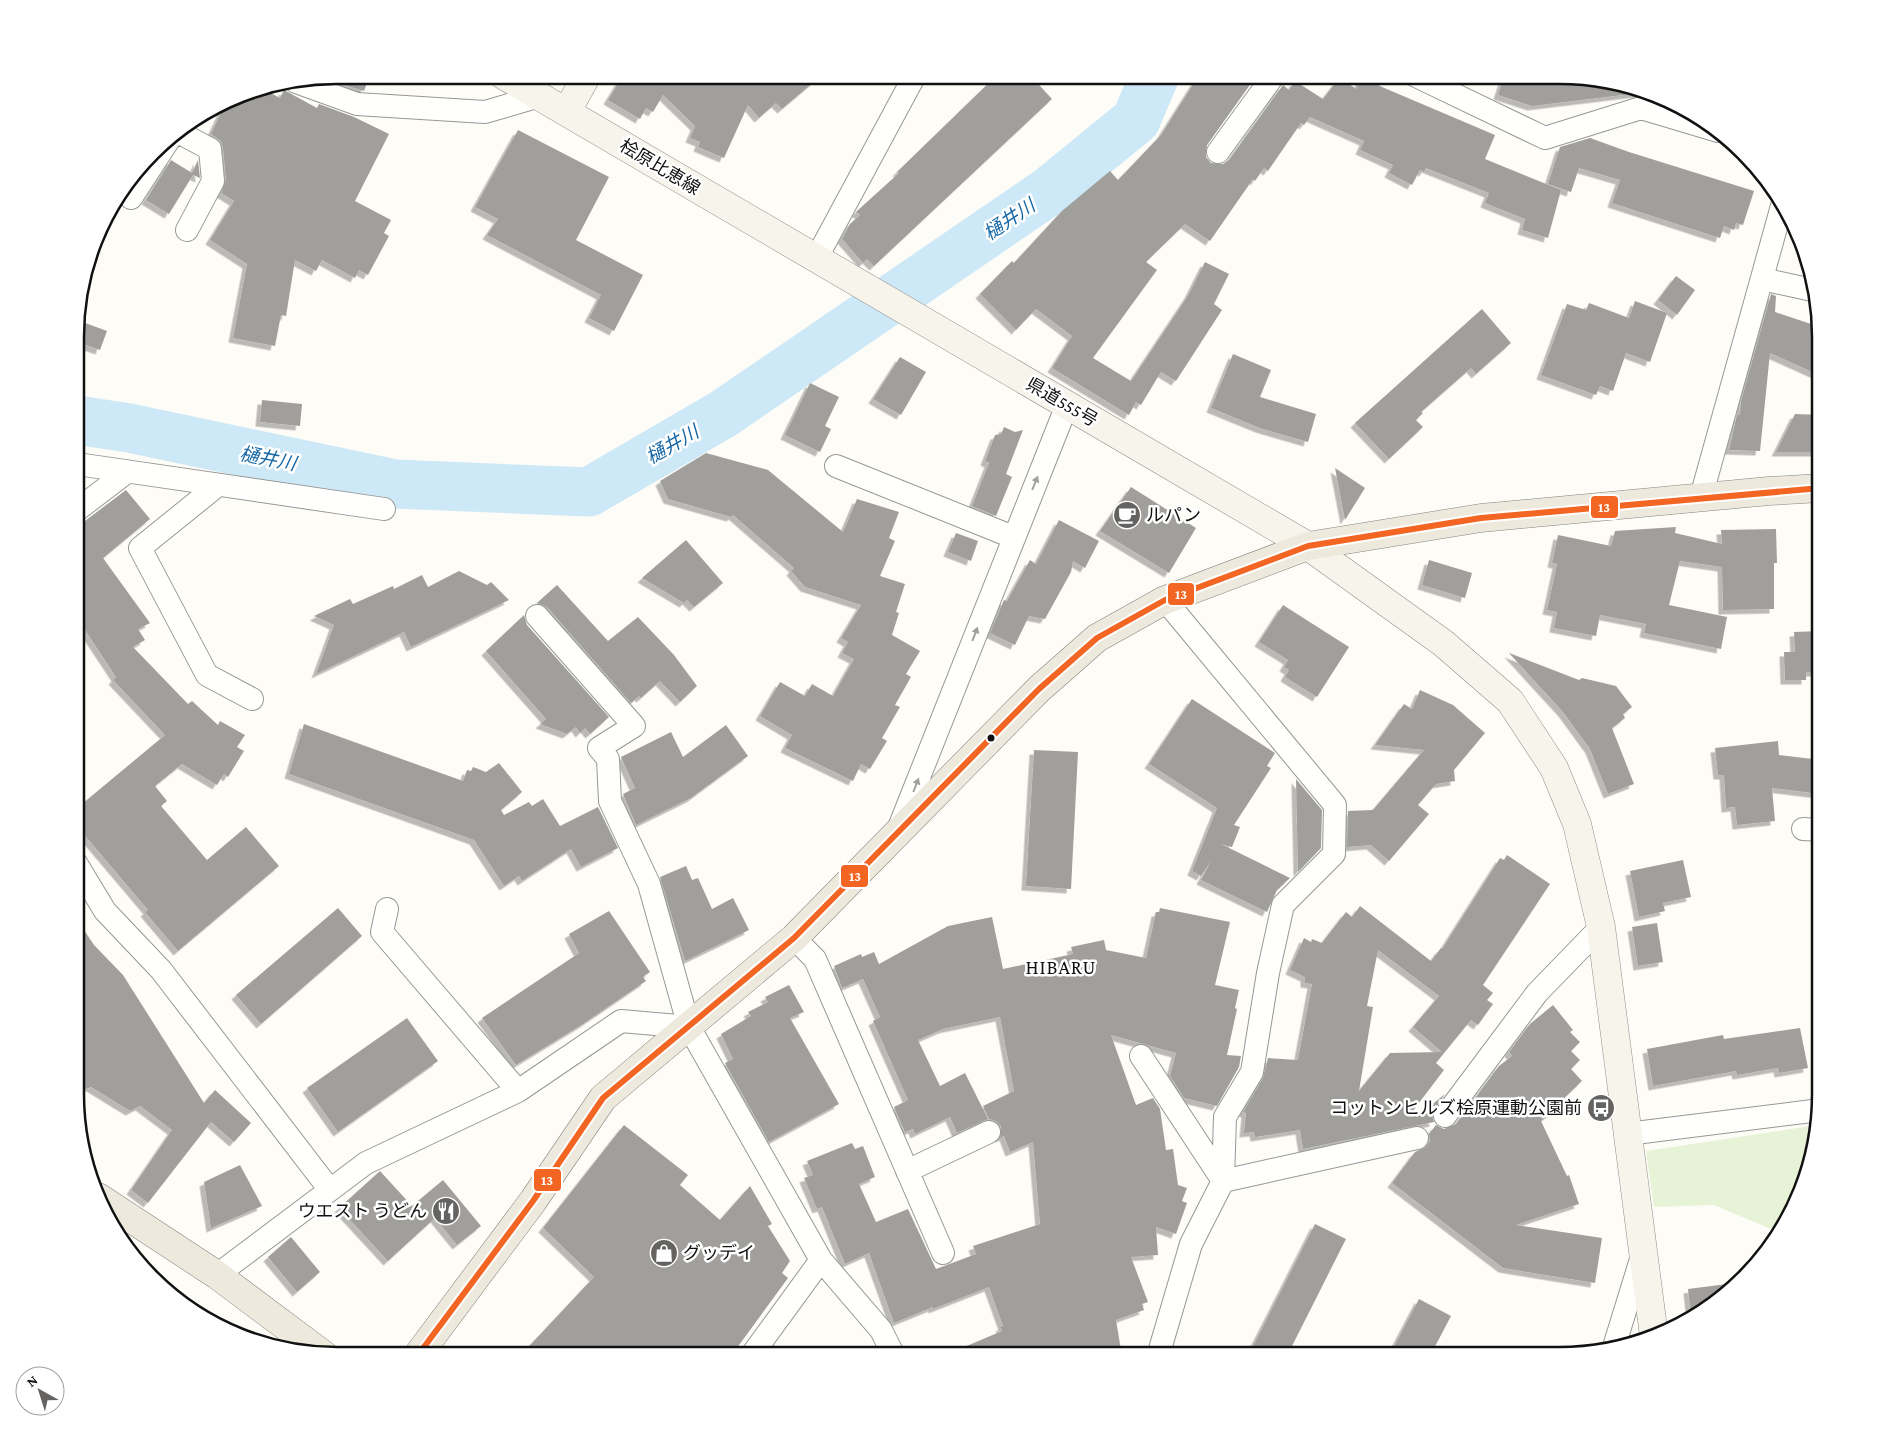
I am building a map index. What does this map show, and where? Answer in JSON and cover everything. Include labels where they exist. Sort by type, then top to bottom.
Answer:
[{"type":"main road","points":[[425,1347],[533,1201],[603,1098],[794,938],[1039,689],[1097,638],[1165,600],[1308,546],[1481,518],[1701,497],[1812,489]]},
{"type":"main road","points":[[109,1204],[217,1275],[311,1346]]},
{"type":"street","name":"桧原比恵線","points":[[519,84],[816,259]]},
{"type":"street","points":[[567,111],[582,84]]},
{"type":"street","points":[[816,259],[910,84]]},
{"type":"street","points":[[1218,152],[1267,84]]},
{"type":"street","points":[[1431,84],[1545,138],[1641,108],[1699,125]]},
{"type":"street","points":[[306,86],[357,104],[485,112],[540,96]]},
{"type":"street","points":[[184,135],[210,149],[214,181],[188,230]]},
{"type":"street","points":[[131,198],[155,161]]},
{"type":"street","points":[[1701,497],[1780,214]]},
{"type":"street","name":"県道555号","points":[[816,259],[1308,546],[1443,643],[1510,701],[1554,768],[1577,824],[1601,927],[1642,1256],[1653,1329]]},
{"type":"street","points":[[1762,279],[1807,289]]},
{"type":"street","points":[[898,831],[1013,537],[1067,405]]},
{"type":"street","points":[[84,465],[384,509]]},
{"type":"street","points":[[836,466],[1013,537]]},
{"type":"street","points":[[84,505],[127,472]]},
{"type":"street","points":[[218,485],[140,548],[207,675],[252,698]]},
{"type":"street","points":[[1161,1347],[1191,1244],[1223,1181],[1225,1117],[1252,1072],[1268,973],[1283,905],[1334,854],[1335,805],[1165,600]]},
{"type":"street","points":[[538,616],[634,726],[599,748],[608,759],[610,801],[649,884],[689,1027],[821,1260],[881,1330],[890,1347]]},
{"type":"street","points":[[84,876],[105,910],[161,970],[330,1190]]},
{"type":"street","points":[[387,909],[382,932],[518,1091]]},
{"type":"street","points":[[1445,1116],[1537,993],[1601,927]]},
{"type":"street","points":[[794,938],[815,958],[943,1253]]},
{"type":"street","points":[[217,1275],[366,1163],[518,1091],[621,1021],[689,1027]]},
{"type":"street","points":[[1141,1056],[1223,1181]]},
{"type":"street","points":[[1627,1134],[1812,1111]]},
{"type":"street","points":[[907,1171],[989,1132]]},
{"type":"street","points":[[1223,1181],[1417,1138]]},
{"type":"street","points":[[1616,1341],[1642,1256]]},
{"type":"street","points":[[758,1347],[821,1260]]},
{"type":"green space","points":[[1810,1126],[1799,1176],[1773,1230],[1714,1205],[1654,1207],[1646,1151]]},
{"type":"building","points":[[341,84],[367,84],[364,91]]},
{"type":"building","points":[[618,84],[811,84],[782,109],[776,103],[759,118],[748,105],[724,158],[698,147],[700,142],[690,138],[695,126],[663,95],[653,112],[646,108],[640,119],[608,100]]},
{"type":"building","points":[[988,84],[1038,84],[1052,99],[874,266],[867,259],[863,263],[842,239],[850,224],[860,215],[856,212],[899,173],[897,172]]},
{"type":"building","points":[[1193,84],[1251,84],[1207,145],[1206,157],[1211,163],[1223,164],[1229,160],[1283,85],[1289,90],[1293,84],[1300,84],[1323,99],[1335,84],[1349,84],[1356,89],[1358,84],[1377,84],[1495,135],[1485,159],[1561,190],[1548,238],[1522,230],[1525,219],[1485,203],[1489,193],[1426,168],[1424,172],[1420,170],[1412,185],[1389,173],[1393,165],[1360,150],[1364,141],[1310,117],[1304,125],[1301,123],[1268,171],[1264,168],[1255,181],[1253,179],[1210,241],[1185,224],[1146,262],[1157,270],[1093,358],[1131,381],[1189,294],[1205,262],[1229,274],[1214,304],[1222,310],[1176,381],[1161,372],[1141,405],[1136,402],[1129,415],[1052,368],[1072,336],[1036,309],[1016,330],[980,294],[1012,261],[1014,263],[1062,211],[1110,171],[1118,180],[1161,135]]},
{"type":"building","points":[[1501,84],[1576,84],[1631,94],[1532,106],[1498,95]]},
{"type":"building","points":[[284,90],[317,108],[319,104],[354,117],[389,134],[355,201],[391,220],[384,233],[389,236],[368,275],[359,270],[355,278],[322,260],[316,271],[295,260],[286,316],[281,315],[275,346],[233,338],[247,264],[210,240],[234,201],[221,193],[226,180],[223,148],[221,141],[211,134],[221,112],[269,92],[280,98]]},
{"type":"building","points":[[518,130],[609,177],[576,240],[643,275],[614,331],[589,318],[601,295],[487,235],[498,219],[475,207]]},
{"type":"building","points":[[1590,138],[1754,191],[1743,225],[1736,223],[1734,230],[1724,226],[1720,238],[1612,203],[1620,180],[1579,168],[1571,192],[1548,184],[1560,147]]},
{"type":"building","points":[[171,160],[192,173],[198,160],[200,178],[193,175],[169,214],[146,200]]},
{"type":"building","points":[[1676,276],[1695,290],[1677,315],[1658,300]]},
{"type":"building","points":[[1771,294],[1776,296],[1775,312],[1812,324],[1812,372],[1770,353],[1760,451],[1729,450],[1737,415],[1740,415],[1741,401]]},
{"type":"building","points":[[1635,301],[1667,313],[1650,362],[1626,353],[1613,391],[1600,386],[1596,395],[1541,375],[1567,304],[1586,310],[1589,303],[1629,318]]},
{"type":"building","points":[[1482,309],[1511,343],[1476,374],[1471,368],[1421,412],[1423,413],[1416,420],[1423,427],[1389,459],[1355,423]]},
{"type":"building","points":[[84,323],[107,331],[100,350],[84,344]]},
{"type":"building","points":[[1233,354],[1271,370],[1260,397],[1316,414],[1308,442],[1260,428],[1211,408]]},
{"type":"building","points":[[900,357],[926,372],[901,415],[873,399]]},
{"type":"building","points":[[810,383],[839,397],[825,426],[831,429],[820,452],[785,435]]},
{"type":"building","points":[[262,400],[302,404],[300,426],[260,422]]},
{"type":"building","points":[[1795,414],[1812,415],[1812,452],[1776,452]]},
{"type":"building","points":[[1004,427],[1015,432],[1023,430],[1006,474],[1012,477],[996,516],[972,506],[989,463],[985,461],[995,435],[1001,434]]},
{"type":"building","points":[[706,453],[768,470],[843,532],[857,499],[899,512],[889,538],[895,541],[880,576],[905,584],[896,612],[899,613],[892,635],[920,651],[906,674],[911,677],[895,705],[900,707],[882,738],[887,741],[870,769],[861,764],[853,781],[785,748],[792,735],[760,716],[780,682],[805,696],[812,684],[833,696],[854,659],[842,653],[848,642],[841,638],[861,605],[805,587],[791,571],[794,568],[733,515],[731,517],[668,499],[660,481]]},
{"type":"building","points":[[1335,468],[1365,488],[1345,520]]},
{"type":"building","points":[[1131,487],[1196,528],[1169,573],[1100,531]]},
{"type":"building","points":[[126,490],[150,519],[103,558],[150,623],[138,629],[145,640],[133,647],[188,704],[192,701],[218,725],[220,721],[245,735],[237,747],[244,751],[228,777],[224,774],[217,785],[182,764],[155,786],[167,801],[161,806],[207,860],[246,827],[279,866],[178,951],[145,912],[148,910],[84,834],[84,802],[165,735],[113,680],[116,677],[84,629],[84,522]]},
{"type":"building","points":[[1059,520],[1099,541],[1085,568],[1073,561],[1071,572],[1045,619],[1029,616],[1015,645],[990,633],[1004,600],[1007,601],[1030,560],[1036,564]]},
{"type":"building","points":[[1676,527],[1675,533],[1722,544],[1721,530],[1776,529],[1777,563],[1774,563],[1774,609],[1723,610],[1722,567],[1680,561],[1669,605],[1727,617],[1721,649],[1644,633],[1646,624],[1600,615],[1596,636],[1554,628],[1557,612],[1547,610],[1557,564],[1552,563],[1558,535],[1611,546],[1615,531]]},
{"type":"building","points":[[956,533],[978,541],[971,561],[948,552]]},
{"type":"building","points":[[686,540],[723,583],[694,607],[687,600],[684,603],[642,578]]},
{"type":"building","points":[[1429,560],[1472,573],[1465,598],[1422,585]]},
{"type":"building","points":[[459,571],[487,585],[491,582],[509,600],[411,647],[404,632],[316,674],[334,625],[314,616],[350,599],[353,604],[393,586],[394,589],[422,575],[428,587]]},
{"type":"building","points":[[557,585],[608,641],[638,617],[674,655],[697,686],[680,702],[660,681],[641,698],[639,696],[631,703],[547,607],[537,603]]},
{"type":"building","points":[[1283,605],[1349,647],[1317,697],[1285,677],[1289,670],[1284,667],[1288,660],[1259,642]]},
{"type":"building","points":[[524,615],[527,625],[609,717],[590,734],[585,728],[580,733],[576,727],[567,734],[540,724],[546,719],[486,651]]},
{"type":"building","points":[[1812,631],[1812,672],[1806,672],[1806,680],[1785,680],[1784,652],[1795,652],[1794,632]]},
{"type":"building","points":[[1509,653],[1579,680],[1582,678],[1616,686],[1632,707],[1623,714],[1625,718],[1612,728],[1634,784],[1608,794],[1590,749],[1563,712]]},
{"type":"building","points":[[1420,690],[1453,705],[1485,733],[1454,770],[1455,781],[1436,784],[1418,805],[1429,814],[1389,861],[1371,845],[1347,847],[1348,811],[1373,810],[1424,750],[1375,745],[1404,704],[1412,709]]},
{"type":"building","points":[[1192,699],[1275,753],[1267,766],[1271,768],[1234,825],[1240,827],[1232,847],[1221,844],[1290,878],[1277,890],[1267,912],[1201,880],[1211,861],[1201,876],[1192,871],[1217,808],[1149,764]]},
{"type":"building","points":[[304,724],[463,781],[467,770],[471,771],[473,767],[486,772],[499,763],[522,792],[501,810],[504,815],[529,802],[532,806],[543,799],[560,826],[598,807],[618,848],[581,867],[571,849],[522,881],[519,876],[504,886],[474,840],[289,774]]},
{"type":"building","points":[[726,725],[748,756],[691,798],[636,825],[623,794],[635,788],[621,757],[671,732],[683,757]]},
{"type":"building","points":[[1778,741],[1779,755],[1812,759],[1812,793],[1772,788],[1775,821],[1737,825],[1735,807],[1726,808],[1724,775],[1718,775],[1715,748]]},
{"type":"building","points":[[1034,750],[1078,752],[1071,889],[1026,886]]},
{"type":"building","points":[[1296,779],[1322,810],[1321,848],[1298,872]]},
{"type":"building","points":[[1507,855],[1550,884],[1483,985],[1493,993],[1487,1000],[1493,1004],[1478,1025],[1471,1020],[1436,1063],[1444,1070],[1412,1112],[1417,1117],[1445,1094],[1432,1114],[1434,1122],[1303,1149],[1300,1130],[1255,1137],[1254,1132],[1244,1133],[1246,1113],[1243,1112],[1263,1078],[1268,1058],[1298,1060],[1312,984],[1305,983],[1305,977],[1290,970],[1304,938],[1311,942],[1312,939],[1322,943],[1346,912],[1352,917],[1360,906],[1431,961],[1442,949],[1500,858],[1504,860]],"holes":[[[1378,950],[1439,996],[1413,1027],[1442,1052],[1390,1053],[1359,1091],[1373,1007],[1367,1006]]]},
{"type":"building","points":[[1683,860],[1691,897],[1663,903],[1665,911],[1639,917],[1630,871]]},
{"type":"building","points":[[686,866],[692,880],[698,878],[712,909],[733,898],[749,930],[685,961],[660,877]]},
{"type":"building","points":[[338,908],[362,936],[261,1024],[236,995]]},
{"type":"building","points":[[1160,908],[1230,922],[1215,985],[1239,990],[1227,1055],[1241,1056],[1239,1067],[1217,1106],[1184,1098],[1170,1076],[1176,1053],[1111,1035],[1136,1105],[1153,1098],[1160,1109],[1166,1150],[1173,1149],[1178,1185],[1187,1188],[1182,1201],[1187,1203],[1176,1234],[1156,1227],[1158,1255],[1131,1257],[1148,1302],[1142,1304],[1144,1310],[1116,1320],[1120,1347],[964,1347],[1002,1331],[1000,1327],[1003,1326],[989,1287],[894,1323],[869,1253],[845,1264],[822,1207],[817,1209],[804,1178],[813,1175],[807,1161],[852,1143],[855,1149],[863,1146],[875,1177],[859,1184],[876,1222],[908,1209],[936,1269],[976,1254],[973,1246],[1040,1224],[1033,1142],[1010,1152],[1004,1136],[1000,1138],[1001,1126],[996,1121],[989,1119],[983,1106],[1014,1091],[1000,1017],[943,1029],[918,1040],[940,1086],[965,1073],[988,1119],[957,1133],[950,1117],[915,1134],[913,1129],[905,1132],[894,1107],[908,1100],[873,1021],[880,1017],[863,979],[842,988],[834,966],[861,954],[862,957],[874,952],[879,964],[948,926],[992,917],[1003,969],[1073,954],[1071,947],[1104,940],[1106,950],[1146,958],[1156,912],[1159,912]]},
{"type":"building","points":[[609,911],[650,972],[643,977],[646,981],[583,1024],[516,1065],[482,1018],[579,953],[569,934]]},
{"type":"building","points":[[1657,923],[1663,962],[1638,966],[1632,927]]},
{"type":"building","points":[[84,930],[94,945],[123,975],[204,1103],[215,1090],[251,1123],[234,1142],[211,1122],[148,1203],[131,1190],[172,1130],[140,1106],[130,1111],[91,1087],[84,1090]]},
{"type":"building","points":[[789,985],[804,1012],[790,1018],[839,1104],[769,1142],[725,1063],[733,1059],[721,1034],[751,1016],[748,1012],[768,1002],[765,997]]},
{"type":"building","points":[[1553,1005],[1573,1030],[1570,1032],[1580,1042],[1571,1051],[1580,1060],[1571,1069],[1582,1081],[1554,1108],[1555,1110],[1541,1121],[1567,1176],[1569,1175],[1579,1204],[1516,1225],[1602,1238],[1595,1283],[1503,1268],[1392,1183],[1415,1152],[1426,1147],[1430,1141],[1429,1134],[1436,1125],[1444,1129],[1456,1124],[1499,1066],[1512,1056],[1509,1052],[1530,1024]]},
{"type":"building","points":[[407,1018],[438,1061],[338,1132],[307,1088]]},
{"type":"building","points":[[1800,1028],[1808,1068],[1779,1073],[1778,1068],[1737,1075],[1736,1071],[1653,1086],[1647,1049],[1723,1035],[1724,1039]]},
{"type":"building","name":"グッデイ","points":[[624,1125],[688,1175],[680,1185],[720,1220],[750,1186],[772,1224],[768,1226],[790,1261],[782,1273],[788,1278],[738,1347],[528,1347],[594,1277],[543,1228]]},
{"type":"building","points":[[240,1165],[262,1206],[211,1228],[204,1182]]},
{"type":"building","points":[[380,1171],[412,1206],[443,1180],[481,1226],[457,1245],[435,1218],[388,1261],[339,1208]]},
{"type":"building","points":[[1315,1224],[1346,1239],[1292,1347],[1253,1347]]},
{"type":"building","points":[[291,1237],[320,1272],[297,1292],[268,1257]]},
{"type":"building","points":[[1727,1284],[1690,1311],[1688,1289]]},
{"type":"building","points":[[1419,1299],[1451,1316],[1435,1347],[1394,1347]]},
{"type":"waterway","name":"樋井川","points":[[84,421],[129,428],[395,484],[589,492],[723,414],[1049,191],[1136,120],[1151,84]]},
{"type":"transit line","name":"13","points":[[424,1347],[533,1201],[603,1098],[794,938],[1039,689],[1097,638],[1165,600],[1308,546],[1481,518],[1812,489]]},
{"type":"place","name":"ルパン","points":[[1127,515]]},
{"type":"place","name":"コットンヒルズ桧原運動公園前","points":[[1601,1108]]},
{"type":"place","name":"ウエスト うどん","points":[[446,1211]]},
{"type":"place","name":"グッデイ","points":[[664,1253]]},
{"type":"district","name":"HIBARU","points":[[1061,967]]}]
